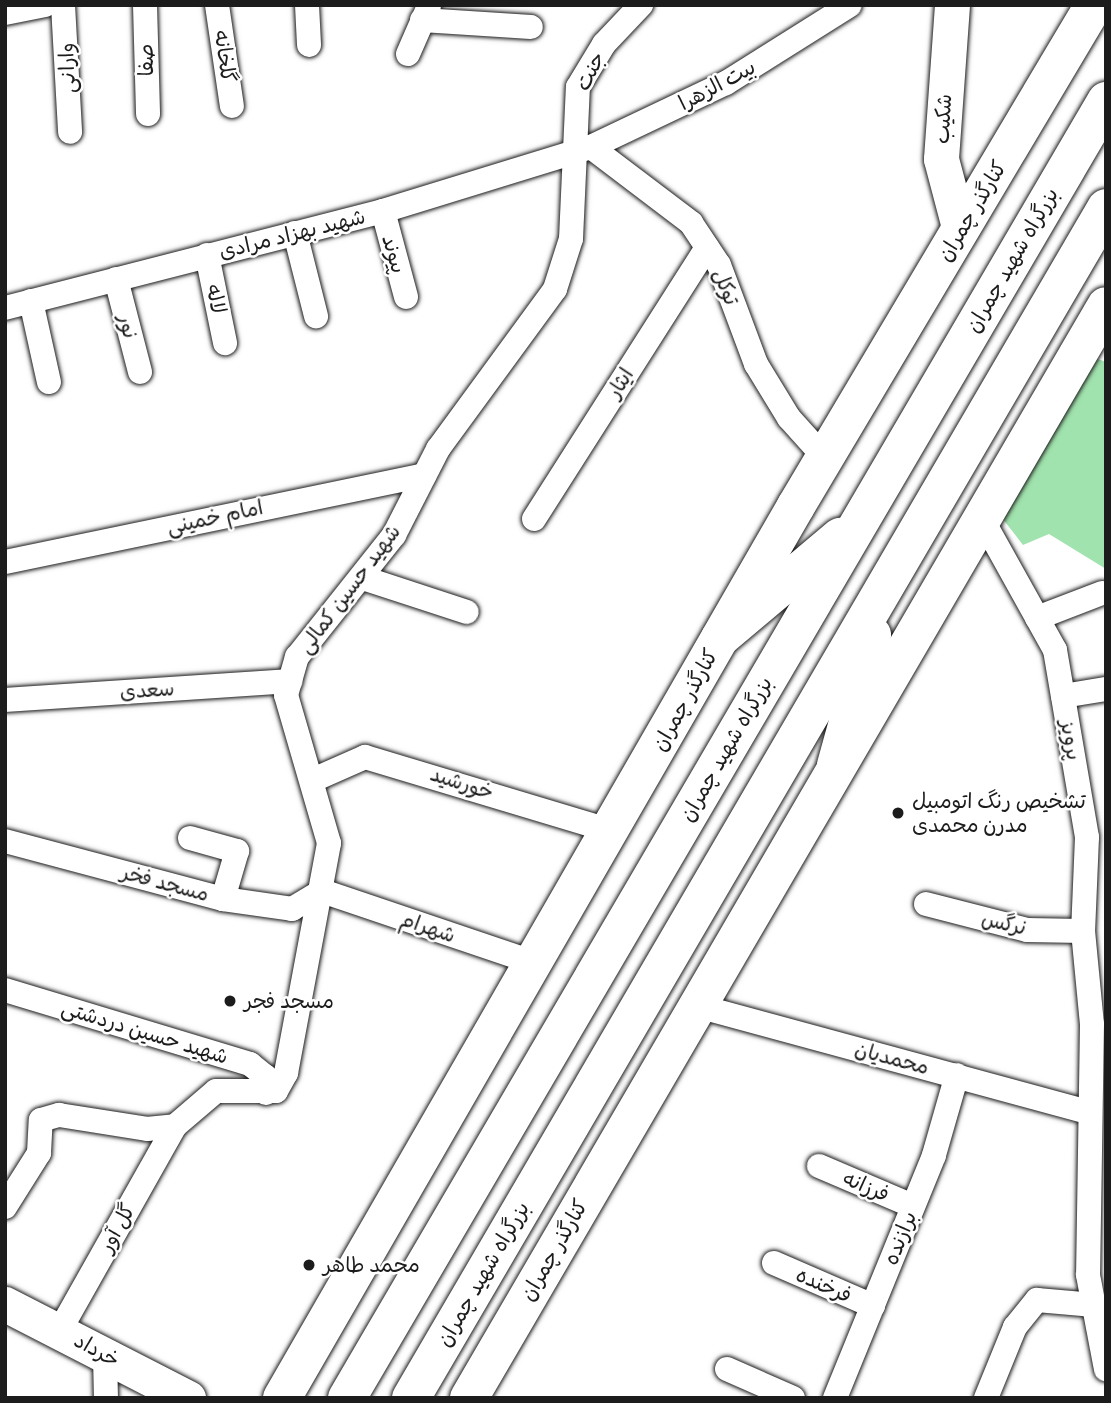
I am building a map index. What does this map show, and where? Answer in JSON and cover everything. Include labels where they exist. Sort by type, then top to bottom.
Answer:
[{"type":"main road","name":"شکیب","points":[[952,5],[942,159],[960,231]]},
{"type":"main road","name":"کنارگذر چمران","points":[[281,1397],[612,831],[825,458],[1094,5]]},
{"type":"main road","name":"بزرگراه شهید چمران","points":[[346,1398],[1106,101]]},
{"type":"main road","name":"بزرگراه شهید چمران","points":[[411,1398],[1106,208]]},
{"type":"main road","name":"کنارگذر چمران","points":[[469,1398],[694,1005],[1106,306]]},
{"type":"main road","points":[[720,638],[860,519]]},
{"type":"main road","points":[[836,765],[886,584]]},
{"type":"main road","name":"خرداد","points":[[5,1304],[188,1398]]},
{"type":"street","points":[[5,13],[45,5]]},
{"type":"street","name":"وارانی","points":[[63,5],[70,132]]},
{"type":"street","name":"صفا","points":[[145,5],[148,114]]},
{"type":"street","name":"گلخانه","points":[[218,5],[232,106]]},
{"type":"street","points":[[307,5],[309,45]]},
{"type":"street","name":"جنت","points":[[584,149],[578,87],[604,44],[641,5]]},
{"type":"street","name":"بیت الزهرا","points":[[584,149],[726,83],[846,6]]},
{"type":"street","points":[[408,54],[426,13],[531,27]]},
{"type":"street","name":"شهید بهزاد مرادی","points":[[5,308],[383,211],[584,149]]},
{"type":"street","name":"توکل","points":[[584,149],[691,223],[707,247],[756,363],[789,418],[825,458]]},
{"type":"street","name":"شهید حسین کمالی","points":[[266,1093],[276,1091],[286,1073],[329,843],[313,780],[286,695],[297,657],[363,578],[424,475],[555,289],[571,239],[584,149]]},
{"type":"street","name":"پیوند","points":[[383,211],[406,297]]},
{"type":"street","points":[[295,233],[316,316]]},
{"type":"street","name":"ایثار","points":[[534,519],[707,247]]},
{"type":"street","name":"لاله","points":[[207,256],[225,342]]},
{"type":"street","name":"نور","points":[[116,279],[140,372]]},
{"type":"street","points":[[31,301],[49,382]]},
{"type":"street","name":"امام خمینی","points":[[5,562],[424,475]]},
{"type":"street","name":"پرویز","points":[[981,517],[1055,650],[1087,837],[1083,932],[1099,1024],[1089,1112],[1088,1275],[1106,1370]]},
{"type":"street","points":[[363,578],[467,612]]},
{"type":"street","points":[[1037,618],[1102,593]]},
{"type":"street","name":"سعدی","points":[[5,700],[290,681]]},
{"type":"street","points":[[1063,696],[1106,689]]},
{"type":"street","name":"خورشید","points":[[313,780],[365,757],[612,831]]},
{"type":"street","points":[[190,838],[237,851],[223,899]]},
{"type":"street","name":"مسجد فخر","points":[[5,841],[223,899],[292,909],[322,891]]},
{"type":"street","name":"شهرام","points":[[322,891],[535,963]]},
{"type":"street","name":"نرگس","points":[[926,904],[1027,930],[1083,932]]},
{"type":"street","name":"شهید حسین دردشتی","points":[[5,990],[250,1064],[265,1076],[266,1093]]},
{"type":"street","name":"محمدیان","points":[[694,1005],[1089,1112]]},
{"type":"street","name":"برازنده","points":[[835,1398],[913,1206],[957,1075]]},
{"type":"street","points":[[5,1207],[39,1153],[41,1120],[59,1115],[147,1129],[175,1126],[216,1091],[228,1087],[250,1095],[266,1093]]},
{"type":"street","name":"گل آور","points":[[60,1330],[175,1126]]},
{"type":"street","name":"فرزانه","points":[[819,1166],[913,1206]]},
{"type":"street","name":"فرخنده","points":[[774,1263],[873,1306]]},
{"type":"street","points":[[986,1398],[1015,1327],[1037,1300],[1094,1305]]},
{"type":"street","points":[[106,1355],[106,1398]]},
{"type":"street","points":[[727,1369],[793,1398]]},
{"type":"green space","points":[[1092,357],[1106,362],[1106,569],[1049,534],[1023,545],[999,514]]},
{"type":"place","name":"تشخیص رنگ اتومبیل مدرن محمدی","points":[[898,813]]},
{"type":"place","name":"مسجد فجر","points":[[230,1001]]},
{"type":"place","name":"محمد طاهر","points":[[309,1265]]}]
